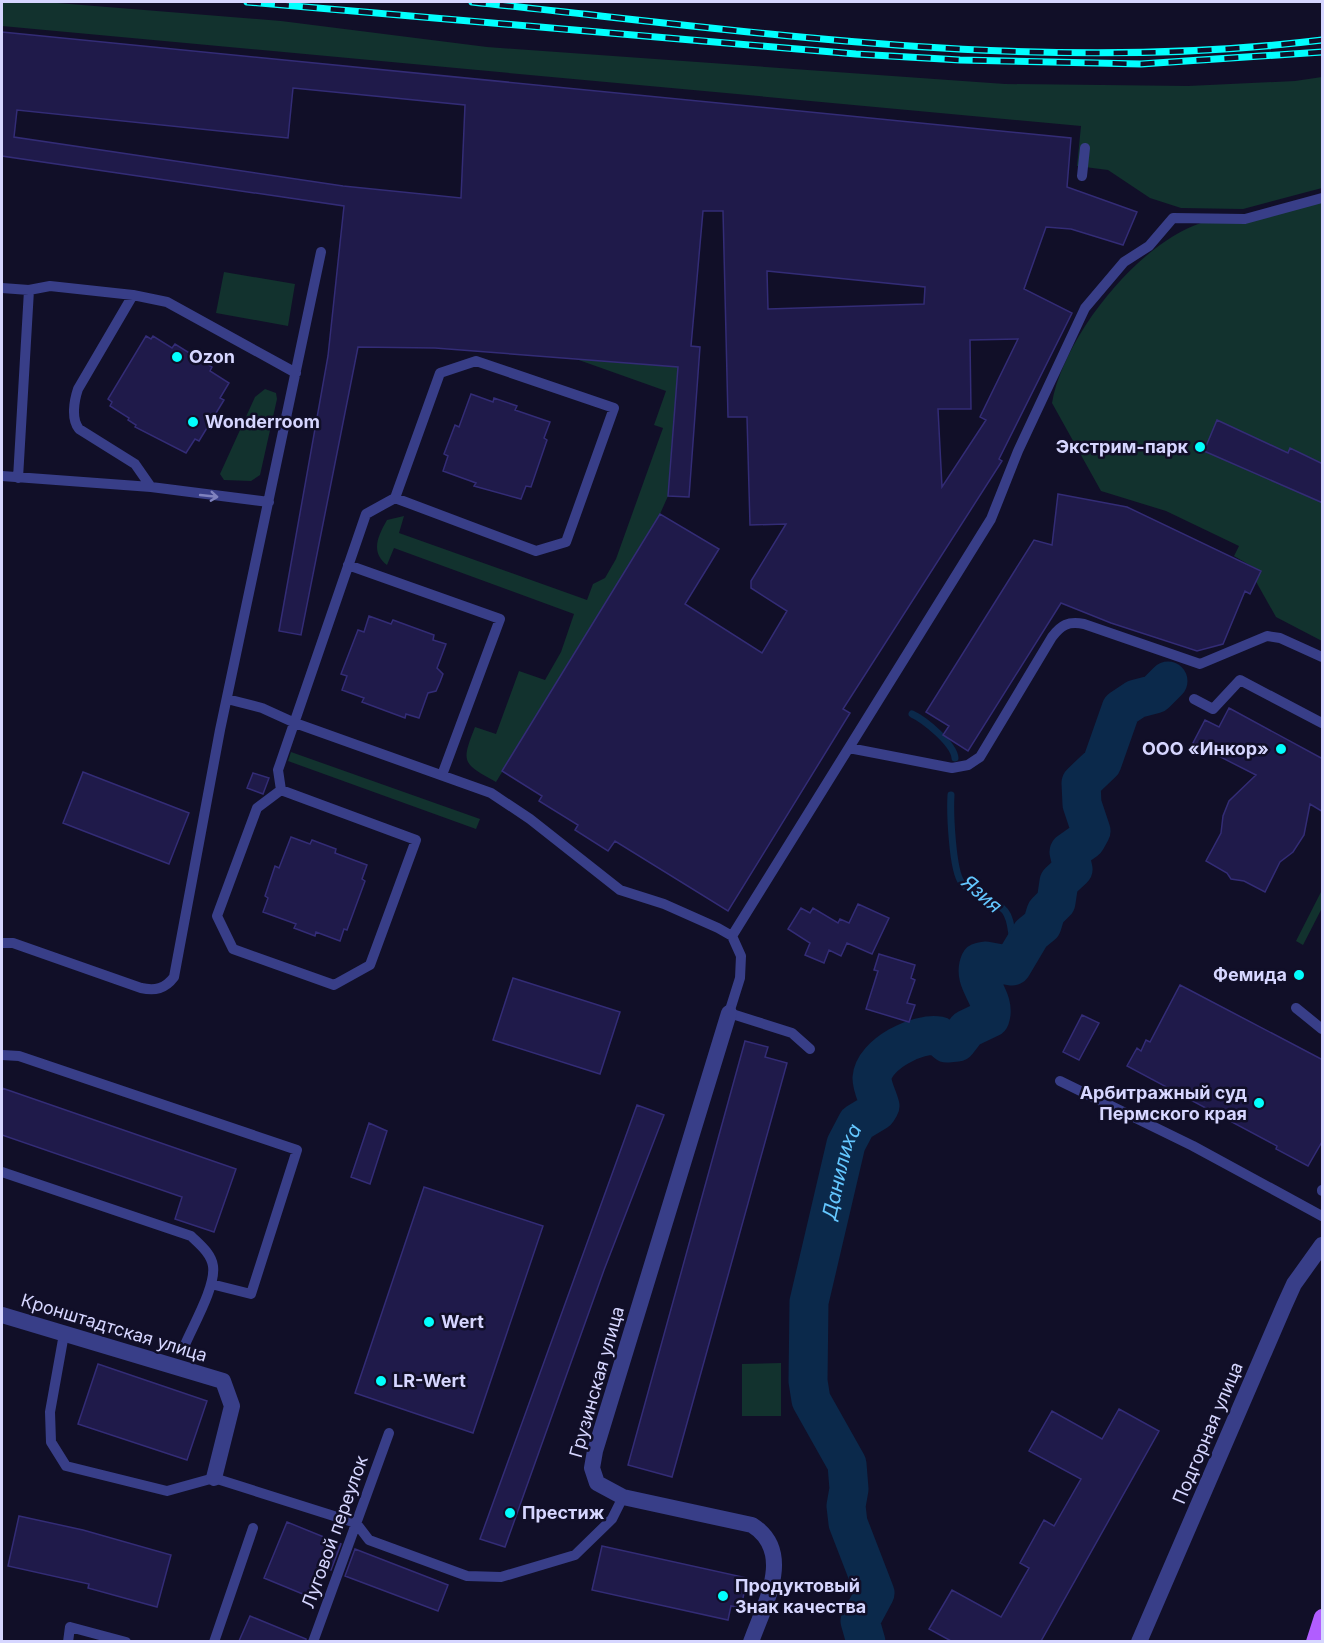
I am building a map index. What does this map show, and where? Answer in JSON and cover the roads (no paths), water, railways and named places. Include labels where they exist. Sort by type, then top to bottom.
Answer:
[{"type":"main road","points":[[1314,1641],[1323,1617]]},
{"type":"street","name":"Грузинская улица","points":[[729,1013],[595,1451],[592,1468],[597,1484],[623,1497],[752,1525],[767,1538],[775,1558],[775,1571],[751,1641]]},
{"type":"street","name":"Подгорная улица","points":[[1139,1641],[1287,1298],[1294,1284],[1323,1245]]},
{"type":"street","name":"Кронштадтская улица","points":[[2,1315],[223,1381],[232,1406],[214,1478]]},
{"type":"lane","points":[[1082,176],[1085,148]]},
{"type":"lane","points":[[732,936],[991,519],[1018,451],[1085,308],[1124,262],[1149,246],[1173,218],[1245,219],[1323,198]]},
{"type":"lane","points":[[2,943],[13,943],[151,990],[168,984],[174,977],[227,699],[321,252]]},
{"type":"lane","points":[[2,288],[29,290],[51,286],[133,295],[167,302],[296,373]]},
{"type":"lane","points":[[18,478],[29,290]]},
{"type":"lane","points":[[133,295],[78,389],[74,403],[74,420],[79,429],[139,467],[152,488]]},
{"type":"lane","points":[[281,790],[278,770],[366,514],[395,498],[440,373],[476,361],[614,408],[566,542],[536,551],[395,498]]},
{"type":"lane","points":[[2,476],[152,488],[269,502]]},
{"type":"lane","points":[[348,565],[500,619],[442,775]]},
{"type":"lane","points":[[849,748],[942,767],[968,765],[980,756],[1052,637],[1064,624],[1071,622],[1084,624],[1200,664],[1267,636],[1280,638],[1323,657]]},
{"type":"lane","points":[[1194,699],[1213,710],[1240,680],[1323,723]]},
{"type":"lane","points":[[227,699],[262,708],[295,723],[491,793],[530,819],[620,890],[690,915],[732,936],[741,956],[742,969],[729,1013],[792,1033],[810,1049]]},
{"type":"lane","points":[[281,790],[416,840],[370,964],[334,986],[233,949],[218,916],[257,808],[281,790]]},
{"type":"lane","points":[[1296,1008],[1323,1029]]},
{"type":"lane","points":[[2,1055],[20,1056],[297,1150],[251,1294],[211,1284]]},
{"type":"lane","points":[[1060,1081],[1193,1146],[1323,1216]]},
{"type":"lane","points":[[2,1172],[191,1236],[206,1251],[213,1266],[211,1284],[184,1347]]},
{"type":"lane","points":[[64,1334],[50,1412],[51,1442],[66,1466],[166,1491],[214,1478],[356,1523],[369,1540],[467,1576],[501,1577],[574,1555],[612,1519],[623,1497]]},
{"type":"lane","name":"Луговой переулок","points":[[313,1641],[389,1433]]},
{"type":"lane","points":[[214,1641],[253,1528]]},
{"type":"lane","points":[[68,1641],[70,1627],[126,1641]]},
{"type":"waterway","name":"Данилиха","points":[[866,1642],[860,1621],[875,1593],[848,1523],[847,1464],[811,1400],[808,1381],[809,1302],[846,1144],[857,1123],[877,1111],[880,1106],[872,1078],[880,1061],[889,1053],[909,1041],[930,1036],[939,1036],[947,1043],[957,1042],[967,1029],[990,1018],[990,1004],[979,976],[980,962],[1012,966],[1031,934],[1042,925],[1046,912],[1056,902],[1059,882],[1073,869],[1069,852],[1086,840],[1091,831],[1082,804],[1081,783],[1102,763],[1121,709],[1136,699],[1155,694],[1168,681]]},
{"type":"waterway","name":"Язия","points":[[912,714],[924,721],[950,746],[955,758]]},
{"type":"waterway","name":"Язия","points":[[951,795],[952,840],[956,866],[962,883],[1005,911],[1010,922],[1016,950],[1020,954]]},
{"type":"railway","points":[[247,2],[856,54],[960,60],[1141,64],[1322,52]]},
{"type":"railway","points":[[472,2],[790,36],[1003,51],[1110,53],[1216,50],[1322,40]]},
{"type":"place","name":"Ozon","points":[[177,357]]},
{"type":"place","name":"Wonderroom","points":[[193,422]]},
{"type":"place","name":"Экстрим-парк","points":[[1200,447]]},
{"type":"place","name":"ООО «Инкор»","points":[[1281,749]]},
{"type":"place","name":"Фемида","points":[[1299,975]]},
{"type":"place","name":"Арбитражный суд Пермского края","points":[[1259,1103]]},
{"type":"place","name":"Wert","points":[[429,1322]]},
{"type":"place","name":"LR-Wert","points":[[381,1381]]},
{"type":"place","name":"Престиж","points":[[510,1513]]},
{"type":"place","name":"Продуктовый Знак качества","points":[[723,1596]]}]
